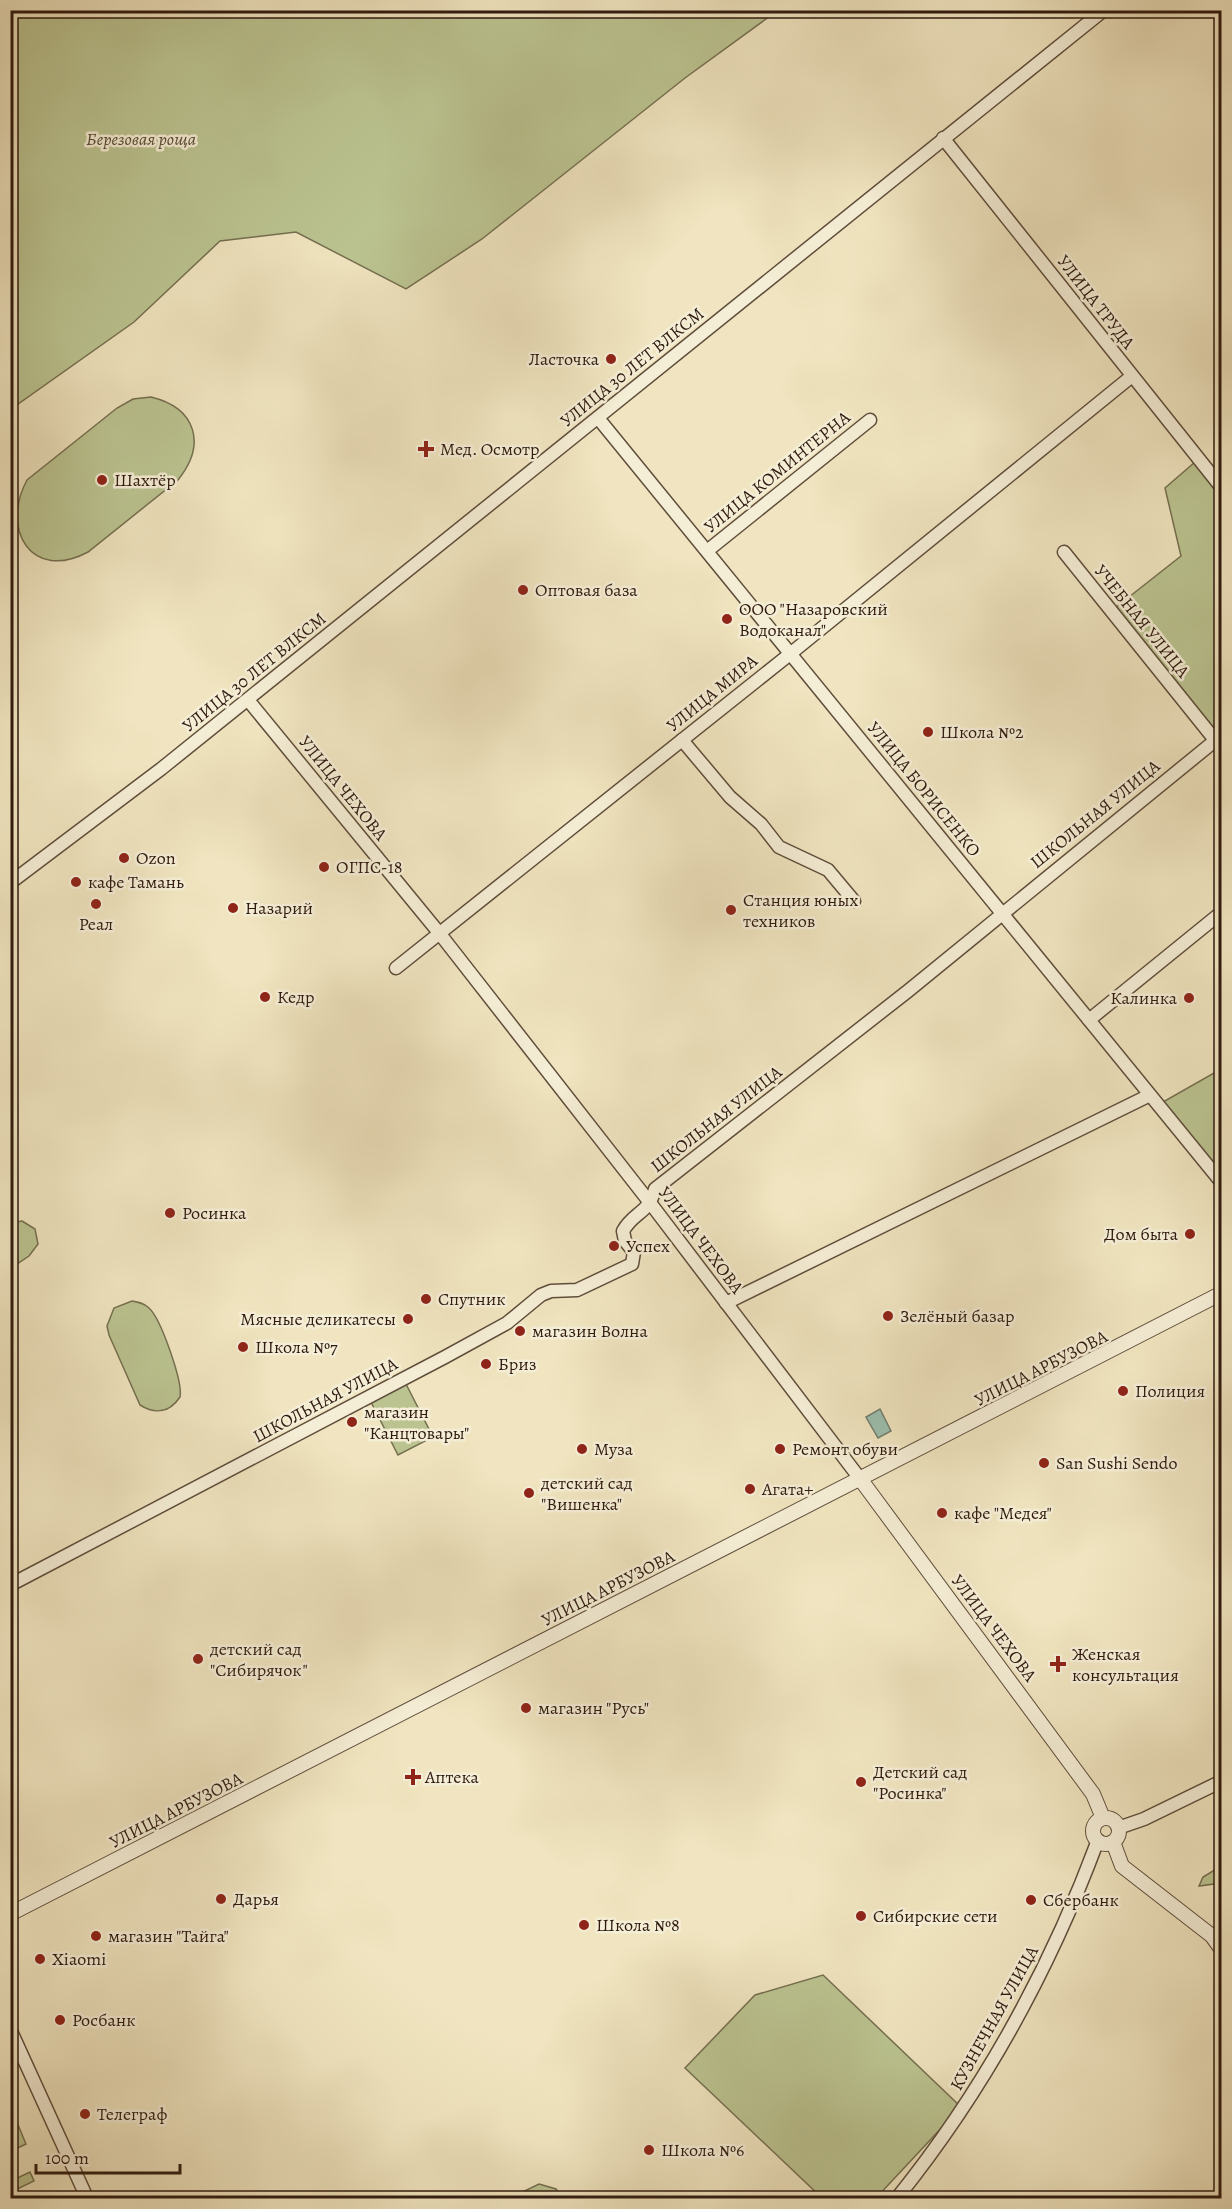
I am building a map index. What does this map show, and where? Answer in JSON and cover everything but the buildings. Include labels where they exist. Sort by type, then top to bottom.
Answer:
[{"type":"street","name":"УЛИЦА 30 ЛЕТ ВЛКСМ","points":[[10,883],[248,700],[1104,10]]},
{"type":"street","name":"УЛИЦА ТРУДА","points":[[943,138],[1221,488]]},
{"type":"street","name":"УЛИЦА МИРА","points":[[396,968],[790,654],[1132,376]]},
{"type":"street","name":"УЛИЦА БОРИСЕНКО","points":[[598,418],[1221,1183]]},
{"type":"street","name":"УЛИЦА КОМИНТЕРНА","points":[[707,551],[870,420]]},
{"type":"street","name":"УЧЕБНАЯ УЛИЦА","points":[[1064,552],[1218,738]]},
{"type":"street","name":"УЛИЦА ЧЕХОВА","points":[[248,700],[440,934],[651,1204],[861,1480],[1087,1785],[1103,1818]]},
{"type":"street","name":"ШКОЛЬНАЯ УЛИЦА","points":[[10,1585],[507,1323],[541,1294],[551,1291],[578,1290],[632,1264],[634,1252],[625,1241],[623,1231],[628,1223],[651,1204],[655,1189],[908,991],[1001,912],[1218,738]]},
{"type":"street","points":[[682,740],[730,797],[761,824],[779,847],[828,870],[854,901]]},
{"type":"street","points":[[1089,1020],[1221,912]]},
{"type":"street","points":[[726,1303],[1150,1095]]},
{"type":"street","name":"УЛИЦА АРБУЗОВА","points":[[10,1914],[861,1480],[1221,1293]]},
{"type":"street","points":[[1118,1828],[1144,1819],[1221,1780]]},
{"type":"street","points":[[1109,1817],[1118,1824],[1118,1828],[1119,1834],[1113,1842],[1102,1844],[1094,1838],[1093,1827],[1099,1819],[1109,1817]]},
{"type":"street","name":"КУЗНЕЧНАЯ УЛИЦА","points":[[897,2199],[964,2109],[998,2050],[1062,1929],[1098,1840]]},
{"type":"street","points":[[1113,1842],[1122,1866],[1212,1936],[1221,1950]]},
{"type":"street","points":[[10,2029],[87,2199]]},
{"type":"green space","name":"Березовая роща","points":[[11,10],[777,11],[685,78],[482,239],[406,289],[296,232],[220,241],[134,322],[11,409]]},
{"type":"green space","name":"Шахтёр","points":[[151,397],[166,402],[178,410],[187,419],[192,429],[194,441],[192,453],[187,467],[178,480],[88,552],[68,560],[51,560],[37,556],[26,546],[20,533],[17,517],[20,499],[27,480],[117,408],[133,399]]},
{"type":"green space","points":[[1195,462],[1221,496],[1221,729],[1216,733],[1115,608],[1181,556],[1165,488]]},
{"type":"green space","points":[[1221,1069],[1221,1174],[1163,1102]]},
{"type":"green space","points":[[22,1221],[35,1229],[38,1244],[29,1256],[11,1268],[11,1223]]},
{"type":"green space","points":[[132,1301],[145,1305],[154,1314],[175,1365],[180,1397],[167,1409],[157,1411],[140,1405],[109,1335],[107,1326],[114,1308]]},
{"type":"green space","points":[[406,1384],[433,1437],[398,1455],[371,1402]]},
{"type":"green space","points":[[1221,1866],[1221,1883],[1199,1886],[1203,1877]]},
{"type":"green space","points":[[823,1975],[961,2107],[876,2198],[822,2198],[685,2068],[755,1995]]},
{"type":"green space","points":[[11,2108],[26,2144],[10,2151]]},
{"type":"green space","points":[[30,2172],[34,2181],[11,2192],[11,2181]]},
{"type":"green space","points":[[539,2184],[556,2189],[563,2198],[510,2198]]},
{"type":"shaded area","points":[[880,1409],[891,1431],[878,1438],[866,1417]]},
{"type":"place","name":"Ласточка","points":[[611,359]]},
{"type":"place","name":"Мед. Осмотр","points":[[426,449]]},
{"type":"place","name":"Шахтёр","points":[[102,480]]},
{"type":"place","name":"Оптовая база","points":[[523,590]]},
{"type":"place","name":"ООО \"Назаровский Водоканал\"","points":[[727,619]]},
{"type":"place","name":"Школа №2","points":[[928,732]]},
{"type":"place","name":"Ozon","points":[[124,858]]},
{"type":"place","name":"ОГПС-18","points":[[324,867]]},
{"type":"place","name":"кафе Тамань","points":[[76,882]]},
{"type":"place","name":"Реал","points":[[96,904]]},
{"type":"place","name":"Назарий","points":[[233,908]]},
{"type":"place","name":"Станция юных техников","points":[[731,910]]},
{"type":"place","name":"Кедр","points":[[265,997]]},
{"type":"place","name":"Калинка","points":[[1189,998]]},
{"type":"place","name":"Росинка","points":[[170,1213]]},
{"type":"place","name":"Дом быта","points":[[1190,1234]]},
{"type":"place","name":"Успех","points":[[614,1246]]},
{"type":"place","name":"Спутник","points":[[426,1299]]},
{"type":"place","name":"Зелёный базар","points":[[888,1316]]},
{"type":"place","name":"Мясные деликатесы","points":[[408,1319]]},
{"type":"place","name":"магазин Волна","points":[[520,1331]]},
{"type":"place","name":"Школа №7","points":[[243,1347]]},
{"type":"place","name":"Бриз","points":[[486,1364]]},
{"type":"place","name":"Полиция","points":[[1123,1391]]},
{"type":"place","name":"магазин \"Канцтовары\"","points":[[352,1422]]},
{"type":"place","name":"Муза","points":[[582,1449]]},
{"type":"place","name":"Ремонт обуви","points":[[780,1449]]},
{"type":"place","name":"San Sushi Sendo","points":[[1044,1463]]},
{"type":"place","name":"Агата+","points":[[750,1489]]},
{"type":"place","name":"детский сад \"Вишенка\"","points":[[529,1493]]},
{"type":"place","name":"кафе \"Медея\"","points":[[942,1513]]},
{"type":"place","name":"детский сад \"Сибирячок\"","points":[[198,1659]]},
{"type":"place","name":"Женская консультация","points":[[1058,1664]]},
{"type":"place","name":"магазин \"Русь\"","points":[[526,1708]]},
{"type":"place","name":"Аптека","points":[[413,1777]]},
{"type":"place","name":"Детский сад \"Росинка\"","points":[[861,1782]]},
{"type":"place","name":"Дарья","points":[[221,1899]]},
{"type":"place","name":"Сбербанк","points":[[1031,1900]]},
{"type":"place","name":"Сибирские сети","points":[[861,1916]]},
{"type":"place","name":"Школа №8","points":[[584,1925]]},
{"type":"place","name":"магазин \"Тайга\"","points":[[96,1936]]},
{"type":"place","name":"Xiaomi","points":[[40,1959]]},
{"type":"place","name":"Росбанк","points":[[60,2020]]},
{"type":"place","name":"Телеграф","points":[[85,2114]]},
{"type":"place","name":"Школа №6","points":[[649,2150]]}]
